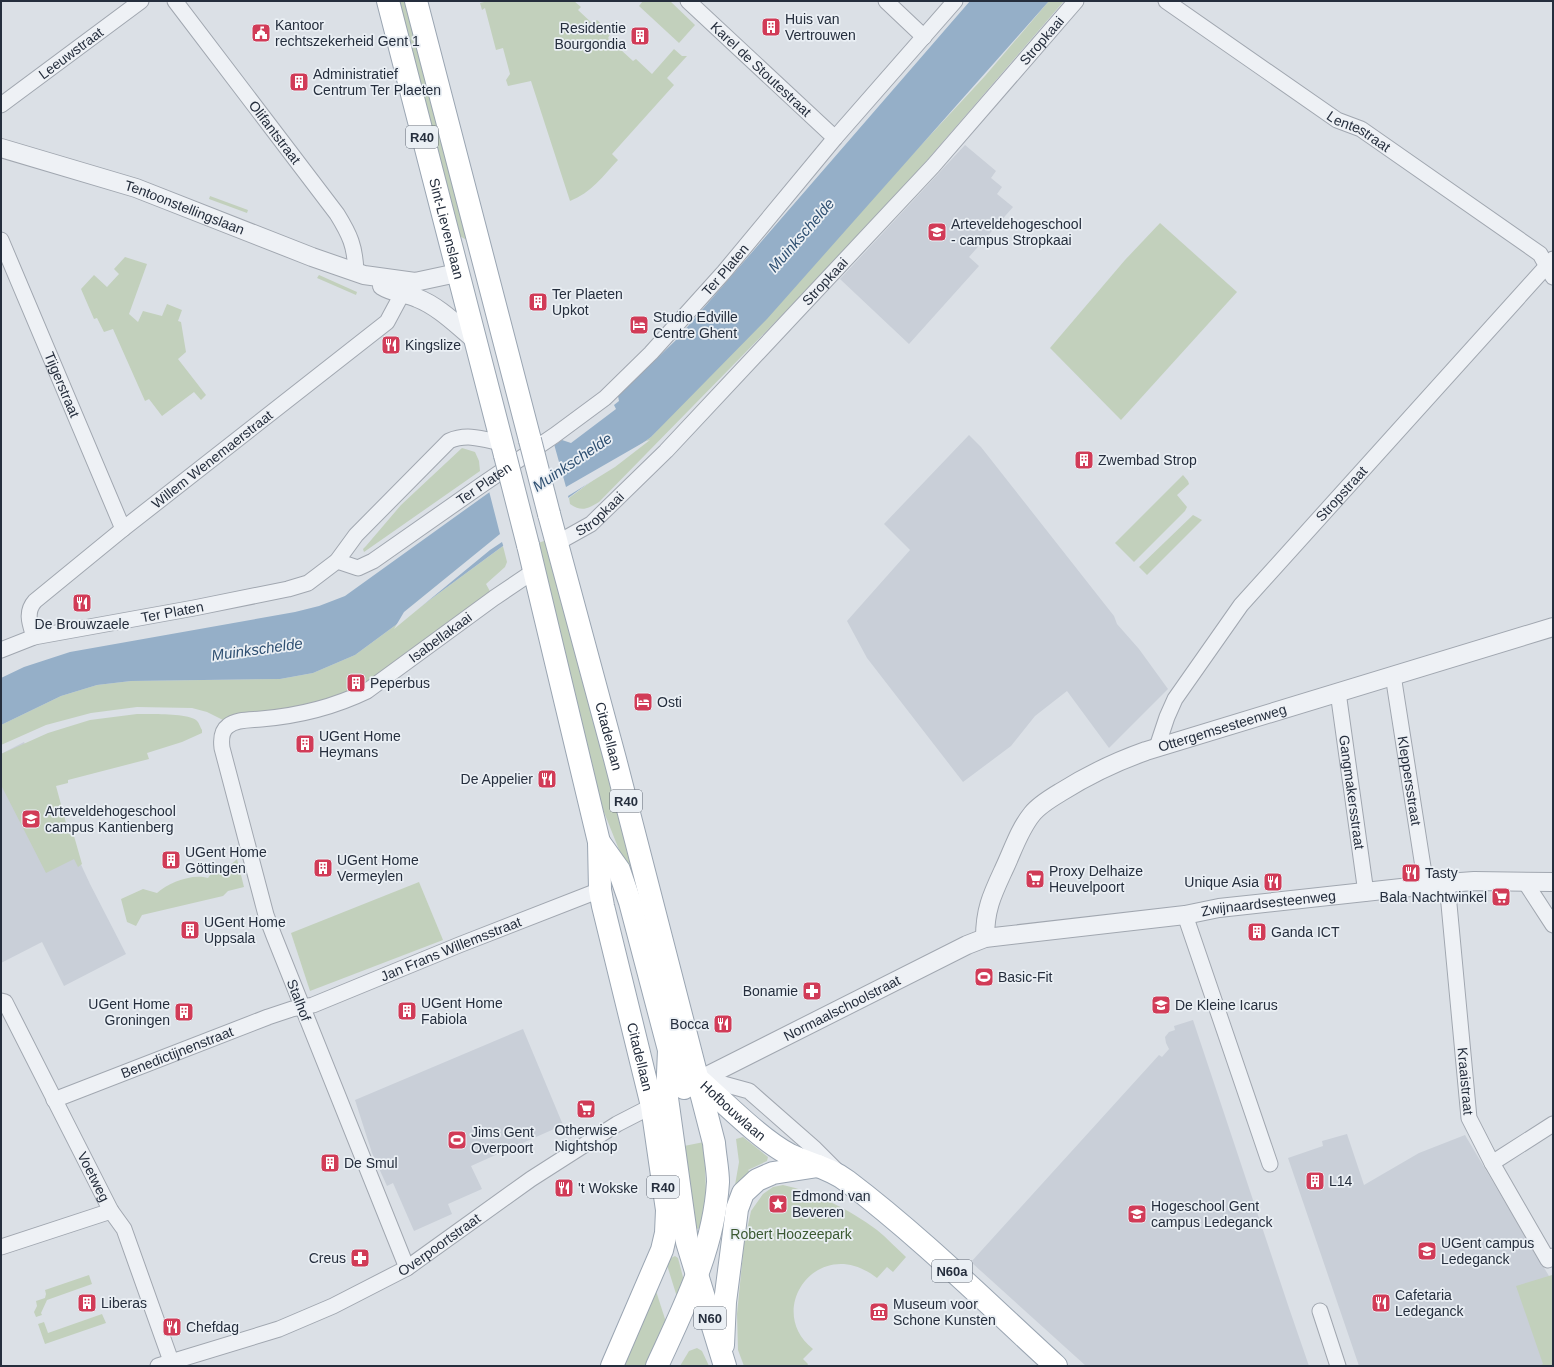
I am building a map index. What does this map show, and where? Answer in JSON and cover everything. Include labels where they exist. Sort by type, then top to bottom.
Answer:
[{"type":"main road","name":"Sint-Lievenslaan","points":[[388,1],[503,449]]},
{"type":"main road","name":"Sint-Lievenslaan","points":[[416,1],[530,440]]},
{"type":"main road","points":[[457,273],[460,273],[479,300],[484,312],[500,321]]},
{"type":"main road","name":"Citadellaan","points":[[530,440],[557,543],[676,1093]]},
{"type":"main road","name":"Citadellaan","points":[[503,449],[528,545],[599,842],[600,890],[609,933],[676,1093]]},
{"type":"main road","name":"Citadellaan","points":[[599,842],[619,870],[628,896],[669,1050],[676,1093]]},
{"type":"main road","name":"Hofbouwlaan","points":[[676,1093],[769,1140],[790,1154],[819,1166],[845,1180],[899,1223],[1056,1366]]},
{"type":"main road","name":"R40","points":[[676,1093],[680,1194],[688,1242],[697,1277]]},
{"type":"main road","name":"R40","points":[[657,1366],[697,1277],[710,1237],[718,1181],[713,1135],[676,1093]]},
{"type":"main road","name":"R40","points":[[612,1366],[656,1266],[666,1233],[676,1093]]},
{"type":"main road","name":"N60","points":[[724,1363],[725,1302],[737,1210],[743,1193],[757,1180],[774,1173],[819,1166]]},
{"type":"main road","name":"N60","points":[[697,1277],[724,1363]]},
{"type":"street","name":"Leeuwstraat","points":[[1,105],[141,1]]},
{"type":"street","name":"Olifantstraat","points":[[176,1],[337,214],[350,235],[360,273]]},
{"type":"street","name":"Karel de Stoutestraat","points":[[688,1],[835,138]]},
{"type":"street","points":[[886,1],[924,37]]},
{"type":"street","name":"Ter Platen","points":[[338,561],[358,568],[373,561],[561,431],[605,398],[651,353],[724,272],[835,138],[955,1]]},
{"type":"street","name":"Stropkaai","points":[[557,543],[591,524],[666,451],[933,166],[1076,1]]},
{"type":"street","name":"Lentestraat","points":[[1166,1],[1337,120],[1361,129],[1540,254],[1551,267]]},
{"type":"street","name":"Tentoonstellingslaan","points":[[1,148],[136,188],[305,254],[403,288],[416,298],[429,304],[474,340]]},
{"type":"street","name":"Tijgerstraat","points":[[1,240],[123,529]]},
{"type":"street","name":"Stropstraat","points":[[1157,747],[1175,699],[1241,605],[1551,267]]},
{"type":"street","name":"Tentoonstellingslaan","points":[[403,288],[457,273]]},
{"type":"street","name":"Willem Wenemaerstraat","points":[[34,637],[29,618],[30,606],[123,529],[387,322],[403,288]]},
{"type":"street","name":"Ter Platen","points":[[1,650],[34,637],[288,589],[308,583],[338,561],[356,535],[449,441],[460,436],[470,436],[503,449]]},
{"type":"street","name":"Isabellakaai","points":[[228,726],[235,722],[276,718],[318,709],[350,699],[367,691],[494,598],[534,571]]},
{"type":"street","name":"Ottergemsesteenweg","points":[[985,938],[985,920],[988,904],[1024,826],[1033,813],[1044,802],[1085,777],[1110,764],[1157,747],[1553,627]]},
{"type":"street","name":"Kleppersstraat","points":[[1393,675],[1426,886]]},
{"type":"street","name":"Gangmakersstraat","points":[[1338,692],[1366,892]]},
{"type":"street","name":"Stalhof","points":[[228,726],[223,733],[222,748],[266,915],[343,1112],[407,1268]]},
{"type":"street","name":"Zwijnaardsesteenweg","points":[[985,938],[1185,915],[1219,908],[1426,886],[1474,882],[1553,882]]},
{"type":"street","points":[[1525,882],[1553,925]]},
{"type":"street","name":"Kraaistraat","points":[[1447,884],[1469,1118],[1492,1163],[1550,1258]]},
{"type":"street","name":"Jan Frans Willemsstraat","points":[[302,1008],[313,1005],[459,945],[600,890]]},
{"type":"street","points":[[1185,915],[1270,1164]]},
{"type":"street","name":"Normaalschoolstraat","points":[[676,1093],[962,947],[985,938]]},
{"type":"street","name":"Voetweg","points":[[1,1001],[5,1002],[111,1211],[124,1229],[136,1259],[164,1364]]},
{"type":"street","name":"Benedictijnenstraat","points":[[54,1100],[268,1017],[292,1009],[302,1008]]},
{"type":"street","name":"Hofbouwlaan","points":[[676,1093],[709,1080],[749,1091],[815,1149],[845,1180]]},
{"type":"street","name":"Overpoortstraat","points":[[164,1364],[279,1329],[333,1306],[407,1268],[531,1179],[611,1128],[676,1093]]},
{"type":"street","points":[[1492,1163],[1553,1124]]},
{"type":"street","points":[[1,1247],[111,1211]]},
{"type":"street","points":[[1320,1311],[1338,1366]]},
{"type":"shaded area","name":"Arteveldehogeschool - campus Stropkaai","points":[[965,145],[996,171],[991,178],[1002,187],[997,194],[1013,207],[969,257],[979,266],[909,344],[840,279]]},
{"type":"shaded area","points":[[969,435],[981,447],[1114,616],[1117,624],[1139,649],[1168,689],[1109,748],[1067,691],[1035,716],[1011,746],[963,782],[867,658],[847,621],[910,550],[884,524]]},
{"type":"shaded area","name":"Arteveldehogeschool campus Kantienberg","points":[[24,742],[90,884],[126,954],[64,986],[42,942],[1,963],[1,754]]},
{"type":"shaded area","name":"Hogeschool Gent campus Ledeganck","points":[[1193,1020],[1309,1366],[1086,1366],[971,1262],[1159,1055],[1162,1057],[1169,1049],[1165,1037],[1169,1032],[1175,1030],[1174,1026]]},
{"type":"shaded area","points":[[523,1029],[563,1125],[471,1166],[482,1189],[448,1204],[452,1214],[414,1231],[393,1183],[387,1186],[372,1153],[355,1100]]},
{"type":"shaded area","name":"UGent campus Ledeganck","points":[[1347,1134],[1364,1185],[1419,1153],[1465,1135],[1549,1276],[1553,1276],[1553,1366],[1359,1366],[1288,1158],[1323,1146],[1322,1141]]},
{"type":"green space","points":[[398,1],[409,1],[470,242],[458,235]]},
{"type":"green space","points":[[488,1],[574,1],[581,7],[578,10],[593,24],[597,20],[611,33],[608,38],[633,61],[636,59],[652,74],[674,49],[682,56],[687,56],[667,78],[674,85],[612,154],[618,160],[602,178],[577,198],[570,201],[531,81],[508,86],[506,80],[510,74],[503,48],[496,50],[485,8],[482,10],[480,3]]},
{"type":"green space","points":[[643,1],[670,1],[695,25],[679,43],[639,6]]},
{"type":"green space","points":[[1049,1],[1064,1],[905,186],[837,259],[599,502],[584,509],[570,504],[569,498],[651,437],[985,76]]},
{"type":"green space","points":[[210,196],[248,210],[247,213],[209,199]]},
{"type":"green space","points":[[1160,223],[1237,292],[1121,420],[1050,348],[1125,260]]},
{"type":"green space","points":[[125,257],[147,264],[129,314],[138,322],[143,311],[162,316],[167,304],[182,310],[178,321],[181,322],[186,352],[178,359],[206,395],[201,400],[194,392],[162,416],[149,399],[145,401],[113,329],[104,332],[97,318],[94,319],[81,289],[94,275],[107,287],[119,274],[114,269]]},
{"type":"green space","points":[[319,275],[357,292],[356,295],[317,278]]},
{"type":"green space","points":[[462,448],[475,452],[479,461],[480,471],[364,552],[363,549],[401,505]]},
{"type":"green space","points":[[1183,475],[1189,484],[1177,495],[1187,507],[1185,511],[1134,562],[1115,543]]},
{"type":"green space","points":[[1193,515],[1202,520],[1147,575],[1139,567]]},
{"type":"green space","points":[[547,540],[681,1040],[635,890],[600,802],[538,543]]},
{"type":"green space","points":[[503,546],[507,562],[505,567],[486,584],[492,595],[348,696],[227,722],[207,712],[192,708],[137,707],[91,713],[46,725],[1,745],[1,725],[61,696],[97,685],[131,681],[280,679],[313,673],[355,655]]},
{"type":"green space","points":[[137,714],[168,714],[185,716],[198,722],[202,733],[182,742],[147,753],[149,759],[68,780],[68,783],[56,786],[69,834],[74,836],[82,864],[78,867],[74,859],[46,873],[1,785],[1,754],[48,733],[90,720]]},
{"type":"green space","points":[[237,859],[244,887],[228,891],[223,896],[142,915],[136,926],[127,922],[121,899],[143,889],[157,893],[167,886],[188,878],[208,878],[215,871],[233,863]]},
{"type":"green space","points":[[419,882],[443,940],[310,991],[291,933]]},
{"type":"green space","points":[[743,1137],[768,1157],[767,1161],[748,1170],[754,1176],[735,1185],[739,1162],[736,1139]]},
{"type":"green space","points":[[704,1142],[706,1193],[702,1226],[698,1229],[696,1228],[684,1146]]},
{"type":"green space","name":"Robert Hoozeepark","points":[[783,1185],[820,1197],[844,1209],[877,1230],[906,1257],[893,1272],[887,1267],[877,1278],[856,1266],[836,1264],[818,1270],[804,1282],[796,1297],[794,1315],[799,1333],[813,1349],[803,1359],[808,1364],[807,1366],[744,1366],[738,1350],[737,1314],[744,1244],[751,1211],[763,1194],[773,1187]]},
{"type":"green space","points":[[675,1256],[678,1258],[684,1281],[677,1297],[667,1265],[671,1258]]},
{"type":"green space","points":[[89,1275],[92,1284],[47,1300],[41,1313],[42,1315],[36,1317],[34,1312],[37,1306],[36,1301],[45,1298],[45,1290]]},
{"type":"green space","points":[[1552,1275],[1553,1366],[1539,1366],[1543,1364],[1516,1286]]},
{"type":"green space","points":[[656,1291],[666,1322],[646,1366],[622,1366]]},
{"type":"green space","points":[[102,1314],[106,1323],[45,1344],[38,1324],[44,1322],[48,1333]]},
{"type":"green space","points":[[697,1348],[702,1351],[709,1366],[680,1366],[689,1351]]},
{"type":"water","name":"Muinkschelde","points":[[970,1],[1049,1],[767,319],[651,437],[355,655],[313,673],[280,679],[131,681],[97,685],[61,696],[1,725],[1,678],[24,667],[70,652],[295,612],[319,606],[345,596],[562,440],[571,443],[616,409],[614,405],[619,401],[618,396],[675,341]]},
{"type":"pier","points":[[650,440],[615,467],[568,496],[569,500],[504,548],[502,542],[490,550],[394,629],[404,612],[500,534],[489,491],[554,444],[566,487]]},
{"type":"place","name":"Huis van Vertrouwen","points":[[771,27]]},
{"type":"place","name":"Kantoor rechtszekerheid Gent 1","points":[[261,33]]},
{"type":"place","name":"Residentie Bourgondia","points":[[640,36]]},
{"type":"place","name":"Administratief Centrum Ter Plaeten","points":[[299,82]]},
{"type":"place","name":"Arteveldehogeschool - campus Stropkaai","points":[[937,232]]},
{"type":"place","name":"Ter Plaeten Upkot","points":[[538,302]]},
{"type":"place","name":"Studio Edville Centre Ghent","points":[[639,325]]},
{"type":"place","name":"Kingslize","points":[[391,345]]},
{"type":"place","name":"Zwembad Strop","points":[[1084,460]]},
{"type":"place","name":"De Brouwzaele","points":[[82,603]]},
{"type":"place","name":"Peperbus","points":[[356,683]]},
{"type":"place","name":"Osti","points":[[643,702]]},
{"type":"place","name":"UGent Home Heymans","points":[[305,744]]},
{"type":"place","name":"De Appelier","points":[[547,779]]},
{"type":"place","name":"Arteveldehogeschool campus Kantienberg","points":[[31,819]]},
{"type":"place","name":"UGent Home Göttingen","points":[[171,860]]},
{"type":"place","name":"UGent Home Vermeylen","points":[[323,868]]},
{"type":"place","name":"Tasty","points":[[1411,873]]},
{"type":"place","name":"Proxy Delhaize Heuvelpoort","points":[[1035,879]]},
{"type":"place","name":"Unique Asia","points":[[1273,882]]},
{"type":"place","name":"Bala Nachtwinkel","points":[[1501,897]]},
{"type":"place","name":"UGent Home Uppsala","points":[[190,930]]},
{"type":"place","name":"Ganda ICT","points":[[1257,932]]},
{"type":"place","name":"Basic-Fit","points":[[984,977]]},
{"type":"place","name":"Bonamie","points":[[812,991]]},
{"type":"place","name":"De Kleine Icarus","points":[[1161,1005]]},
{"type":"place","name":"UGent Home Fabiola","points":[[407,1011]]},
{"type":"place","name":"UGent Home Groningen","points":[[184,1012]]},
{"type":"place","name":"Bocca","points":[[723,1024]]},
{"type":"place","name":"Otherwise Nightshop","points":[[586,1109]]},
{"type":"place","name":"Jims Gent Overpoort","points":[[457,1140]]},
{"type":"place","name":"De Smul","points":[[330,1163]]},
{"type":"place","name":"L14","points":[[1315,1181]]},
{"type":"place","name":"'t Wokske","points":[[564,1188]]},
{"type":"place","name":"Edmond van Beveren","points":[[778,1204]]},
{"type":"place","name":"Hogeschool Gent campus Ledeganck","points":[[1137,1214]]},
{"type":"place","name":"UGent campus Ledeganck","points":[[1427,1251]]},
{"type":"place","name":"Creus","points":[[360,1258]]},
{"type":"place","name":"Liberas","points":[[87,1303]]},
{"type":"place","name":"Cafetaria Ledeganck","points":[[1381,1303]]},
{"type":"place","name":"Museum voor Schone Kunsten","points":[[879,1312]]},
{"type":"place","name":"Chefdag","points":[[172,1327]]}]
